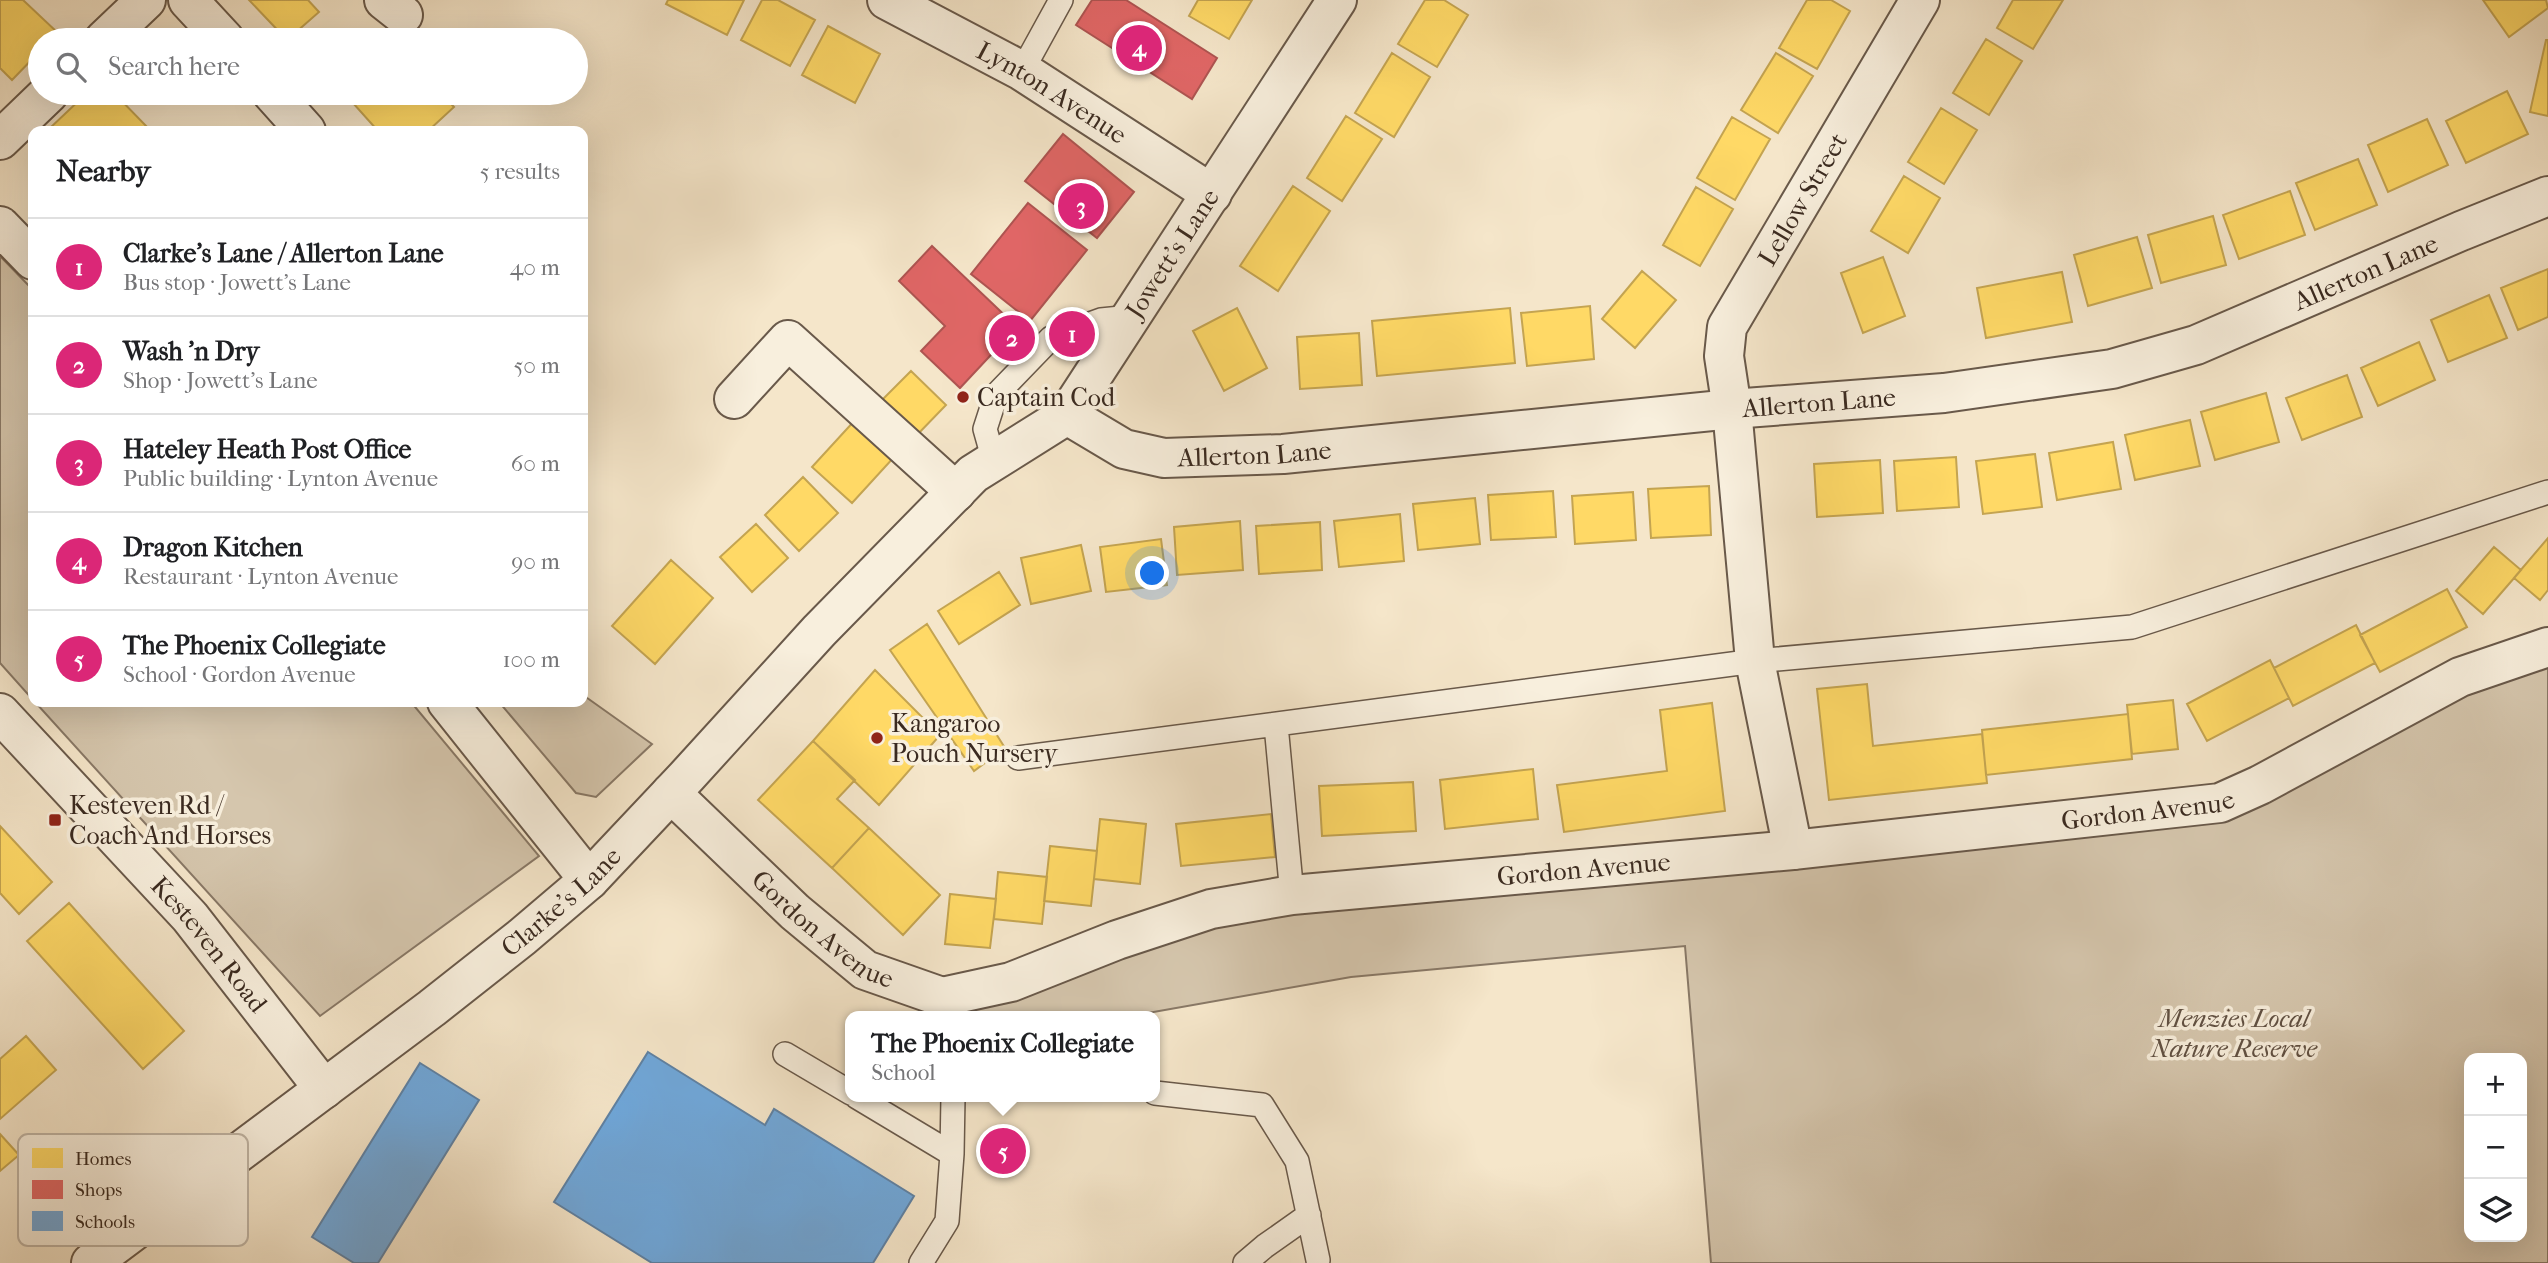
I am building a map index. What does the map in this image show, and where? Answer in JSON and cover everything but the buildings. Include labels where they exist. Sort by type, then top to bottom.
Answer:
[{"type":"street","points":[[117,28],[146,0]]},
{"type":"street","points":[[188,0],[214,28]]},
{"type":"street","name":"Lynton Avenue","points":[[887,0],[1021,71],[1212,194]]},
{"type":"street","name":"Jowett's Lane","points":[[974,476],[1067,415],[1337,0]]},
{"type":"street","name":"Lellow Street","points":[[1793,850],[1755,661],[1732,409],[1724,356],[1727,327],[1920,0]]},
{"type":"street","points":[[0,140],[36,105]]},
{"type":"street","points":[[283,105],[302,126]]},
{"type":"street","name":"Allerton Lane","points":[[1067,415],[1124,449],[1164,458],[1283,454],[1732,409],[1944,393],[2112,369],[2196,345],[2548,196]]},
{"type":"street","points":[[0,226],[28,255]]},
{"type":"street","points":[[734,398],[788,340],[974,476]]},
{"type":"street","name":"Clarke's Lane","points":[[248,1146],[522,937],[589,880],[819,631],[974,476]]},
{"type":"street","name":"Gordon Avenue","points":[[671,793],[795,912],[865,970],[942,997],[955,1005],[1117,940],[1211,909],[1292,895],[1793,850],[2220,803],[2260,785],[2459,677],[2548,647]]},
{"type":"street","points":[[451,707],[589,880]]},
{"type":"street","name":"Kesteven Road","points":[[0,713],[190,917],[324,1089]]},
{"type":"street","name":"Clarke's Lane","points":[[91,1263],[114,1246]]},
{"type":"lane","points":[[1021,71],[1061,0]]},
{"type":"lane","points":[[974,476],[996,395],[1051,338],[1101,320],[1131,317]]},
{"type":"lane","points":[[1018,758],[1755,661],[2132,627],[2548,492]]},
{"type":"lane","points":[[1276,725],[1292,895]]},
{"type":"lane","points":[[785,1054],[845,1089]]},
{"type":"lane","points":[[1160,1094],[1262,1105],[1297,1161],[1318,1259]]},
{"type":"lane","points":[[865,1102],[952,1154]]},
{"type":"lane","points":[[921,1263],[947,1221],[953,1102]]},
{"type":"lane","points":[[1245,1263],[1309,1215]]},
{"type":"green space","points":[[0,256],[28,285],[28,694],[0,663]]},
{"type":"green space","name":"Menzies Local Nature Reserve","points":[[2548,647],[2548,1263],[1711,1263],[1685,946],[1351,977],[1159,1011],[955,1011],[955,994],[1211,909],[2220,803]]},
{"type":"green space","points":[[588,699],[652,744],[596,797],[576,793],[503,707],[588,707]]},
{"type":"green space","points":[[40,707],[415,707],[539,856],[320,1016]]},
{"type":"place","name":"Dragon Kitchen","points":[[1139,48]]},
{"type":"place","name":"Hateley Heath Post Office","points":[[1081,206]]},
{"type":"place","name":"Clarke's Lane / Allerton Lane","points":[[1072,334]]},
{"type":"place","name":"Wash 'n Dry","points":[[1012,338]]},
{"type":"place","name":"Captain Cod","points":[[963,397]]},
{"type":"place","name":"Kangaroo Pouch Nursery","points":[[877,738]]},
{"type":"place","name":"Kesteven Rd / Coach And Horses","points":[[55,820]]},
{"type":"place","name":"The Phoenix Collegiate","points":[[1003,1151]]}]
